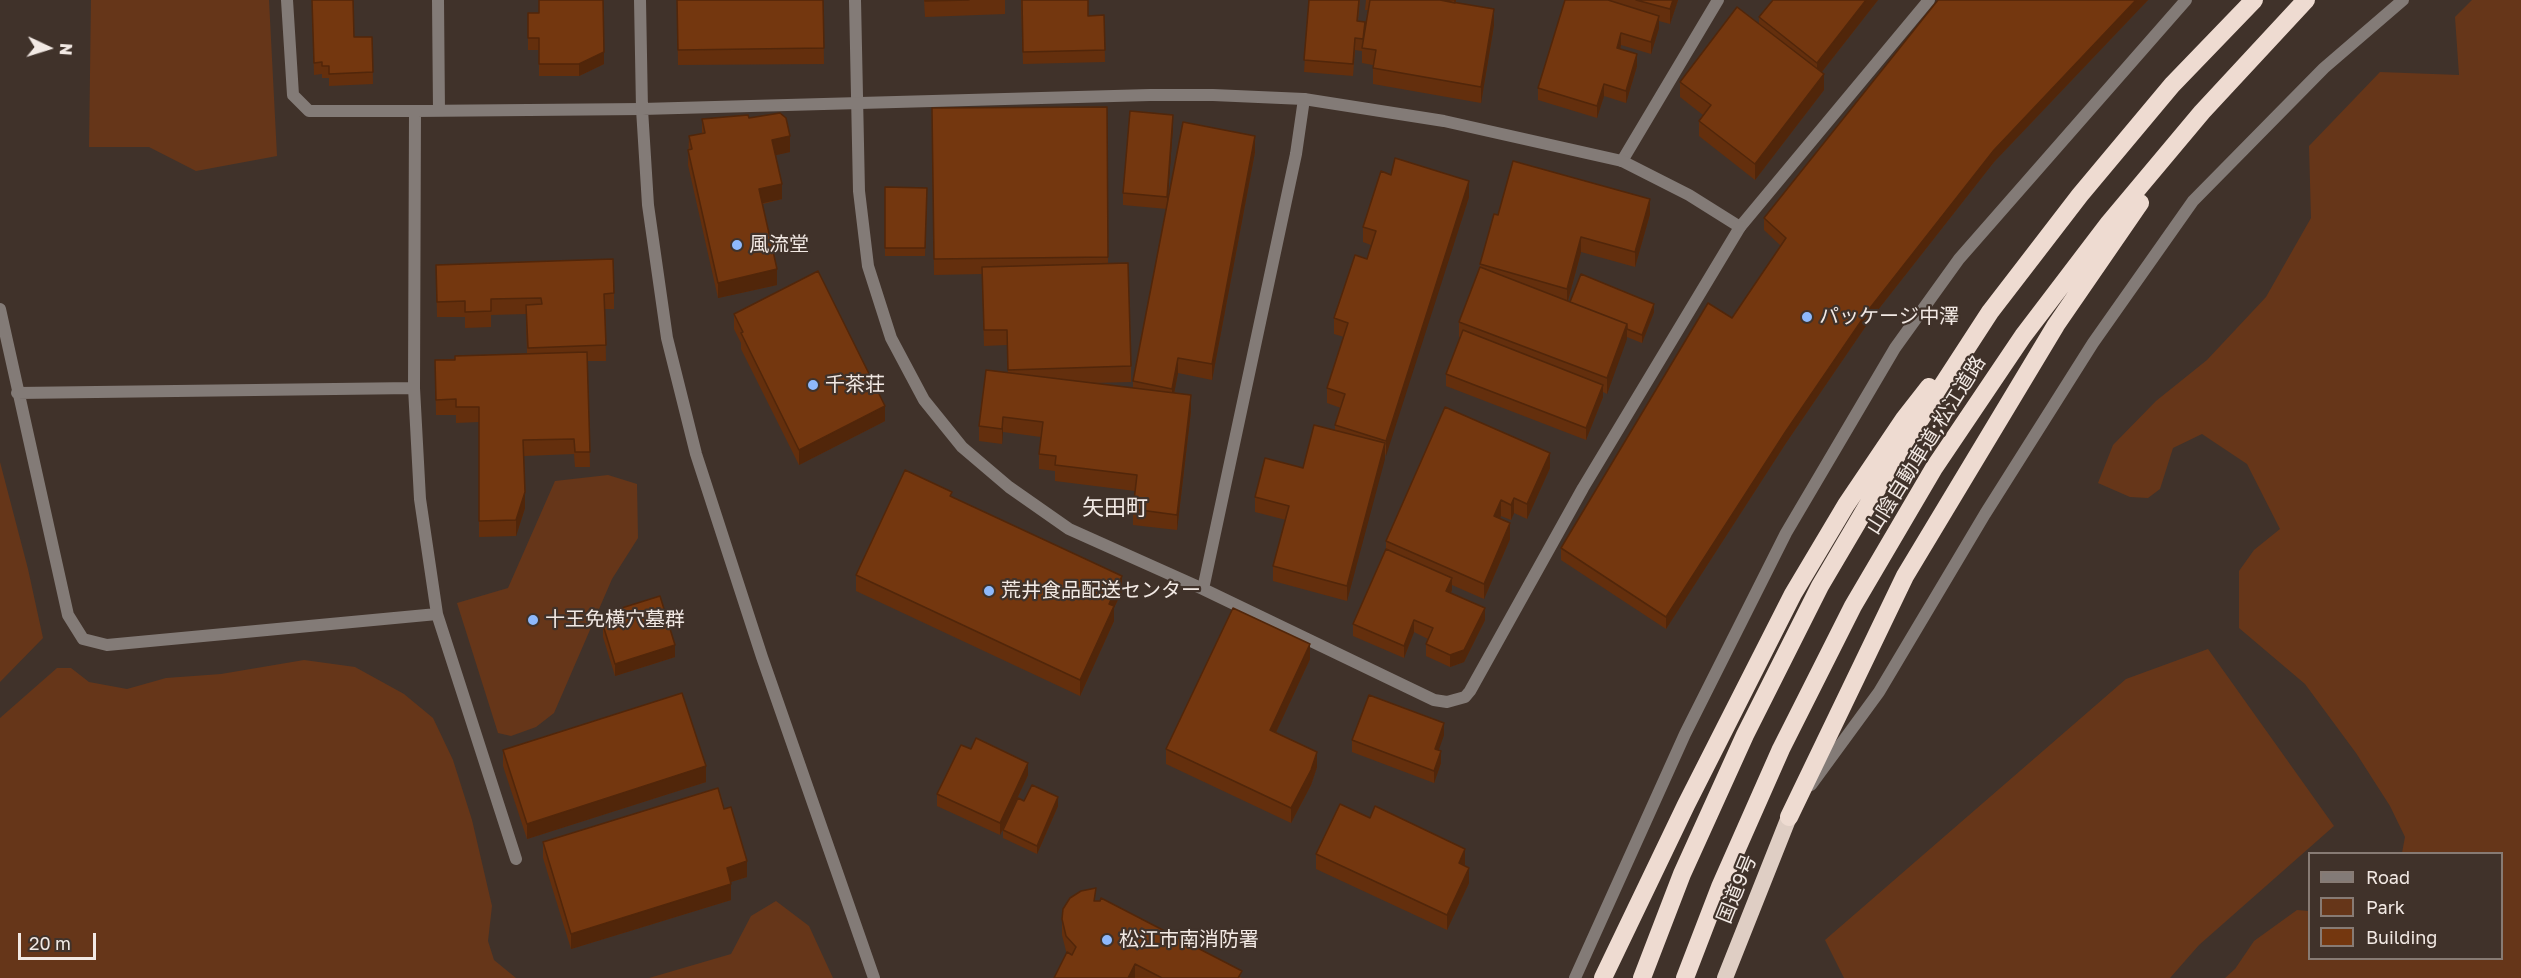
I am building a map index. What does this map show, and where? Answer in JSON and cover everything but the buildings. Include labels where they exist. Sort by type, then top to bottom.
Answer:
[{"type":"highway","name":"山陰自動車道;松江道路","points":[[1642,978],[1696,842],[1745,735],[1820,586],[1899,452],[1990,312],[2080,195],[2172,85],[2254,0]]},
{"type":"highway","name":"山陰自動車道;松江道路","points":[[1685,978],[1720,887],[1781,749],[1853,606],[1934,468],[2022,336],[2109,223],[2202,112],[2306,0]]},
{"type":"highway","points":[[1789,817],[1905,576],[1946,504],[2056,325],[2202,112]]},
{"type":"highway","points":[[1603,978],[1686,805],[1793,594],[1846,505],[1904,419],[1990,312]]},
{"type":"highway","name":"国道9号","points":[[1725,978],[1789,817]]},
{"type":"street","points":[[287,0],[293,95],[309,111],[642,109],[1202,95],[1304,99],[1444,121],[1622,161],[1689,195],[1740,227]]},
{"type":"street","points":[[438,0],[439,111]]},
{"type":"street","points":[[640,0],[642,109],[648,205],[667,338],[696,454],[762,657],[874,978]]},
{"type":"street","points":[[855,0],[859,191],[868,266],[891,338],[924,400],[962,447],[1009,487],[1069,529],[1203,589],[1434,700],[1447,702],[1465,697],[1583,488],[1740,227],[1929,0]]},
{"type":"street","points":[[1622,161],[1718,0]]},
{"type":"street","points":[[1575,978],[1685,734],[1786,533],[1895,348],[1959,259],[2186,0]]},
{"type":"street","points":[[1789,817],[1878,692],[1985,514],[2093,343],[2193,201],[2324,68],[2403,0]]},
{"type":"street","points":[[1203,589],[1296,154],[1304,99]]},
{"type":"street","points":[[415,111],[414,388],[420,499],[437,614],[516,859]]},
{"type":"street","points":[[0,309],[68,615],[83,639],[107,645],[437,614]]},
{"type":"street","points":[[17,393],[414,388]]},
{"type":"green space","points":[[91,0],[269,0],[277,156],[196,171],[149,147],[89,147]]},
{"type":"green space","points":[[2472,0],[2521,0],[2521,978],[2225,978],[2235,969],[2254,941],[2297,910],[2308,911],[2308,960],[2503,960],[2503,852],[2402,852],[2405,837],[2390,806],[2356,753],[2305,684],[2239,628],[2239,571],[2254,550],[2280,529],[2247,464],[2202,434],[2173,448],[2160,489],[2148,498],[2130,497],[2098,483],[2113,445],[2156,401],[2207,360],[2266,297],[2311,218],[2309,146],[2380,72],[2459,75],[2455,17]]},
{"type":"green space","points":[[0,462],[28,569],[43,638],[0,682]]},
{"type":"green space","points":[[608,475],[637,484],[638,538],[612,579],[554,713],[536,727],[511,736],[498,733],[457,603],[508,588],[555,481]]},
{"type":"green space","points":[[2208,649],[2334,826],[2199,945],[2170,978],[1844,978],[1825,940],[2126,679]]},
{"type":"green space","points":[[304,660],[355,667],[404,694],[433,718],[453,760],[472,820],[492,906],[488,941],[494,960],[516,978],[0,978],[0,718],[57,668],[71,668],[89,682],[127,689],[166,678],[221,674]]},
{"type":"green space","points":[[776,901],[809,926],[833,978],[649,978],[731,954],[751,916]]},
{"type":"place","name":"風流堂","points":[[737,245]]},
{"type":"place","name":"パッケージ中澤","points":[[1807,317]]},
{"type":"place","name":"千茶荘","points":[[813,385]]},
{"type":"place","name":"荒井食品配送センター","points":[[989,591]]},
{"type":"place","name":"十王免横穴墓群","points":[[533,620]]},
{"type":"place","name":"松江市南消防署","points":[[1107,940]]},
{"type":"district","name":"矢田町","points":[[1115,508]]}]
